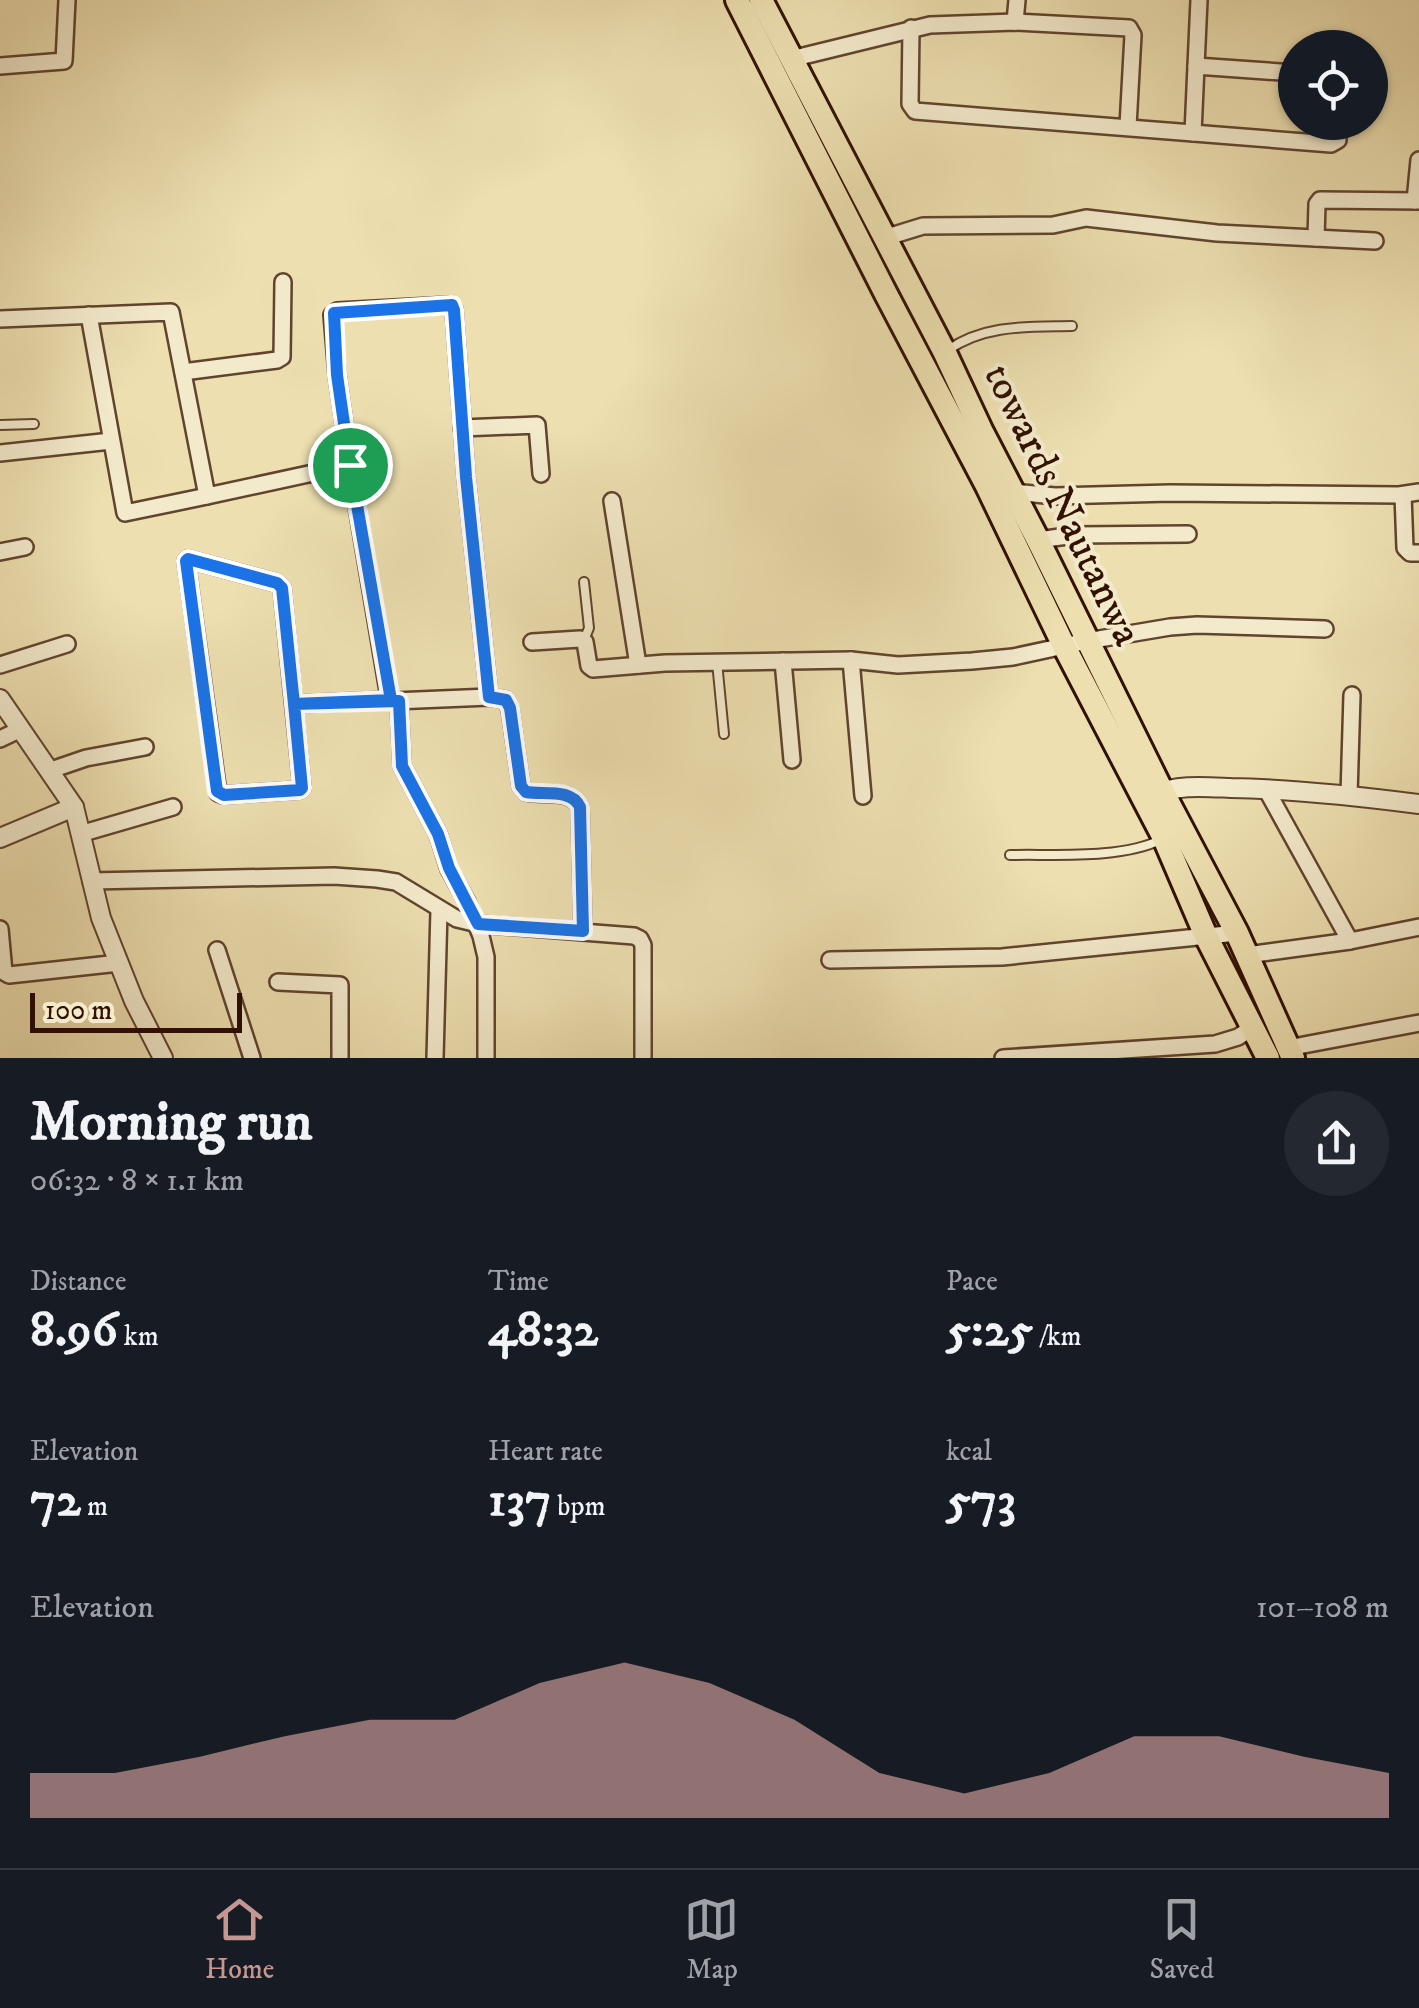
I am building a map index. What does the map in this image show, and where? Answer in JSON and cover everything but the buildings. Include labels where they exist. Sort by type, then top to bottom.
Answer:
[{"type":"main road","points":[[737,0],[987,486],[1076,643]]},
{"type":"main road","name":"towards Nautanwa","points":[[762,0],[1038,540],[1076,643],[1173,833],[1236,932],[1283,1055]]},
{"type":"main road","points":[[1173,833],[1206,936],[1253,1027],[1283,1055]]},
{"type":"street","points":[[0,66],[64,61],[67,0]]},
{"type":"street","points":[[1016,22],[1017,0]]},
{"type":"street","points":[[1193,132],[1199,0]]},
{"type":"street","points":[[792,59],[930,25],[1016,22],[1129,28],[1132,30],[1128,126]]},
{"type":"street","points":[[911,28],[910,104],[915,111],[1278,139]]},
{"type":"street","points":[[1196,66],[1278,73]]},
{"type":"street","points":[[1285,140],[1331,144],[1338,140]]},
{"type":"street","points":[[1316,238],[1320,200],[1417,201],[1419,160]]},
{"type":"street","points":[[884,238],[923,226],[1053,225],[1086,218],[1216,234],[1376,241]]},
{"type":"street","points":[[183,372],[280,359],[283,282]]},
{"type":"street","points":[[486,1058],[486,957],[478,924],[402,766],[395,701],[337,375],[332,315],[337,312],[452,305],[454,310],[489,697]]},
{"type":"street","points":[[0,319],[171,312],[207,496]]},
{"type":"street","points":[[89,315],[125,514],[350,465]]},
{"type":"street","points":[[462,428],[538,425],[541,474]]},
{"type":"street","points":[[0,453],[111,442]]},
{"type":"street","points":[[1013,492],[1055,496],[1411,493],[1405,548],[1419,553]]},
{"type":"street","points":[[612,501],[638,665]]},
{"type":"street","points":[[1038,540],[1118,533],[1188,534]]},
{"type":"street","points":[[0,552],[25,547]]},
{"type":"street","points":[[186,559],[277,583],[282,588],[294,704],[302,788],[218,794],[186,559]]},
{"type":"street","points":[[532,642],[584,640],[591,668],[851,660],[898,665],[1013,657],[1138,631],[1197,625],[1324,629]]},
{"type":"street","points":[[0,665],[68,644]]},
{"type":"street","points":[[851,660],[862,796]]},
{"type":"street","points":[[784,661],[792,760]]},
{"type":"street","points":[[1349,794],[1352,694]]},
{"type":"street","points":[[294,704],[489,697],[506,700],[521,786],[526,792],[568,795],[580,807],[583,931]]},
{"type":"street","points":[[0,699],[74,807],[102,918],[134,1001],[163,1058]]},
{"type":"street","points":[[0,738],[21,729]]},
{"type":"street","points":[[50,770],[86,758],[145,748]]},
{"type":"street","points":[[1154,795],[1198,787],[1266,789],[1349,794],[1419,804]]},
{"type":"street","points":[[1266,789],[1350,941]]},
{"type":"street","points":[[0,838],[74,807]]},
{"type":"street","points":[[80,834],[173,807]]},
{"type":"street","points":[[91,881],[354,876],[396,882],[439,910],[478,924],[634,936],[643,945],[642,1058]]},
{"type":"street","points":[[435,1058],[439,910]]},
{"type":"street","points":[[1246,954],[1350,941],[1419,927]]},
{"type":"street","points":[[0,929],[4,972],[9,975],[119,962]]},
{"type":"street","points":[[830,960],[1002,957],[1236,932]]},
{"type":"street","points":[[217,950],[252,1058]]},
{"type":"street","points":[[278,982],[340,984],[340,1058]]},
{"type":"street","points":[[1283,1055],[1419,1023]]},
{"type":"street","points":[[1003,1058],[1215,1044],[1253,1027]]},
{"type":"lane","points":[[945,352],[964,339],[1003,328],[1072,326]]},
{"type":"lane","points":[[0,425],[34,424]]},
{"type":"lane","points":[[584,582],[589,628],[584,640]]},
{"type":"lane","points":[[718,662],[724,734]]},
{"type":"lane","points":[[1010,855],[1122,851],[1150,845],[1173,833]]},
{"type":"route","points":[[350,465],[332,315],[452,305],[489,697],[506,700],[510,708],[521,786],[534,794],[568,795],[580,807],[583,931],[478,924],[402,766],[399,701],[294,704],[282,588],[277,583],[188,559],[218,794],[302,788],[294,704],[391,700],[350,465]]}]
